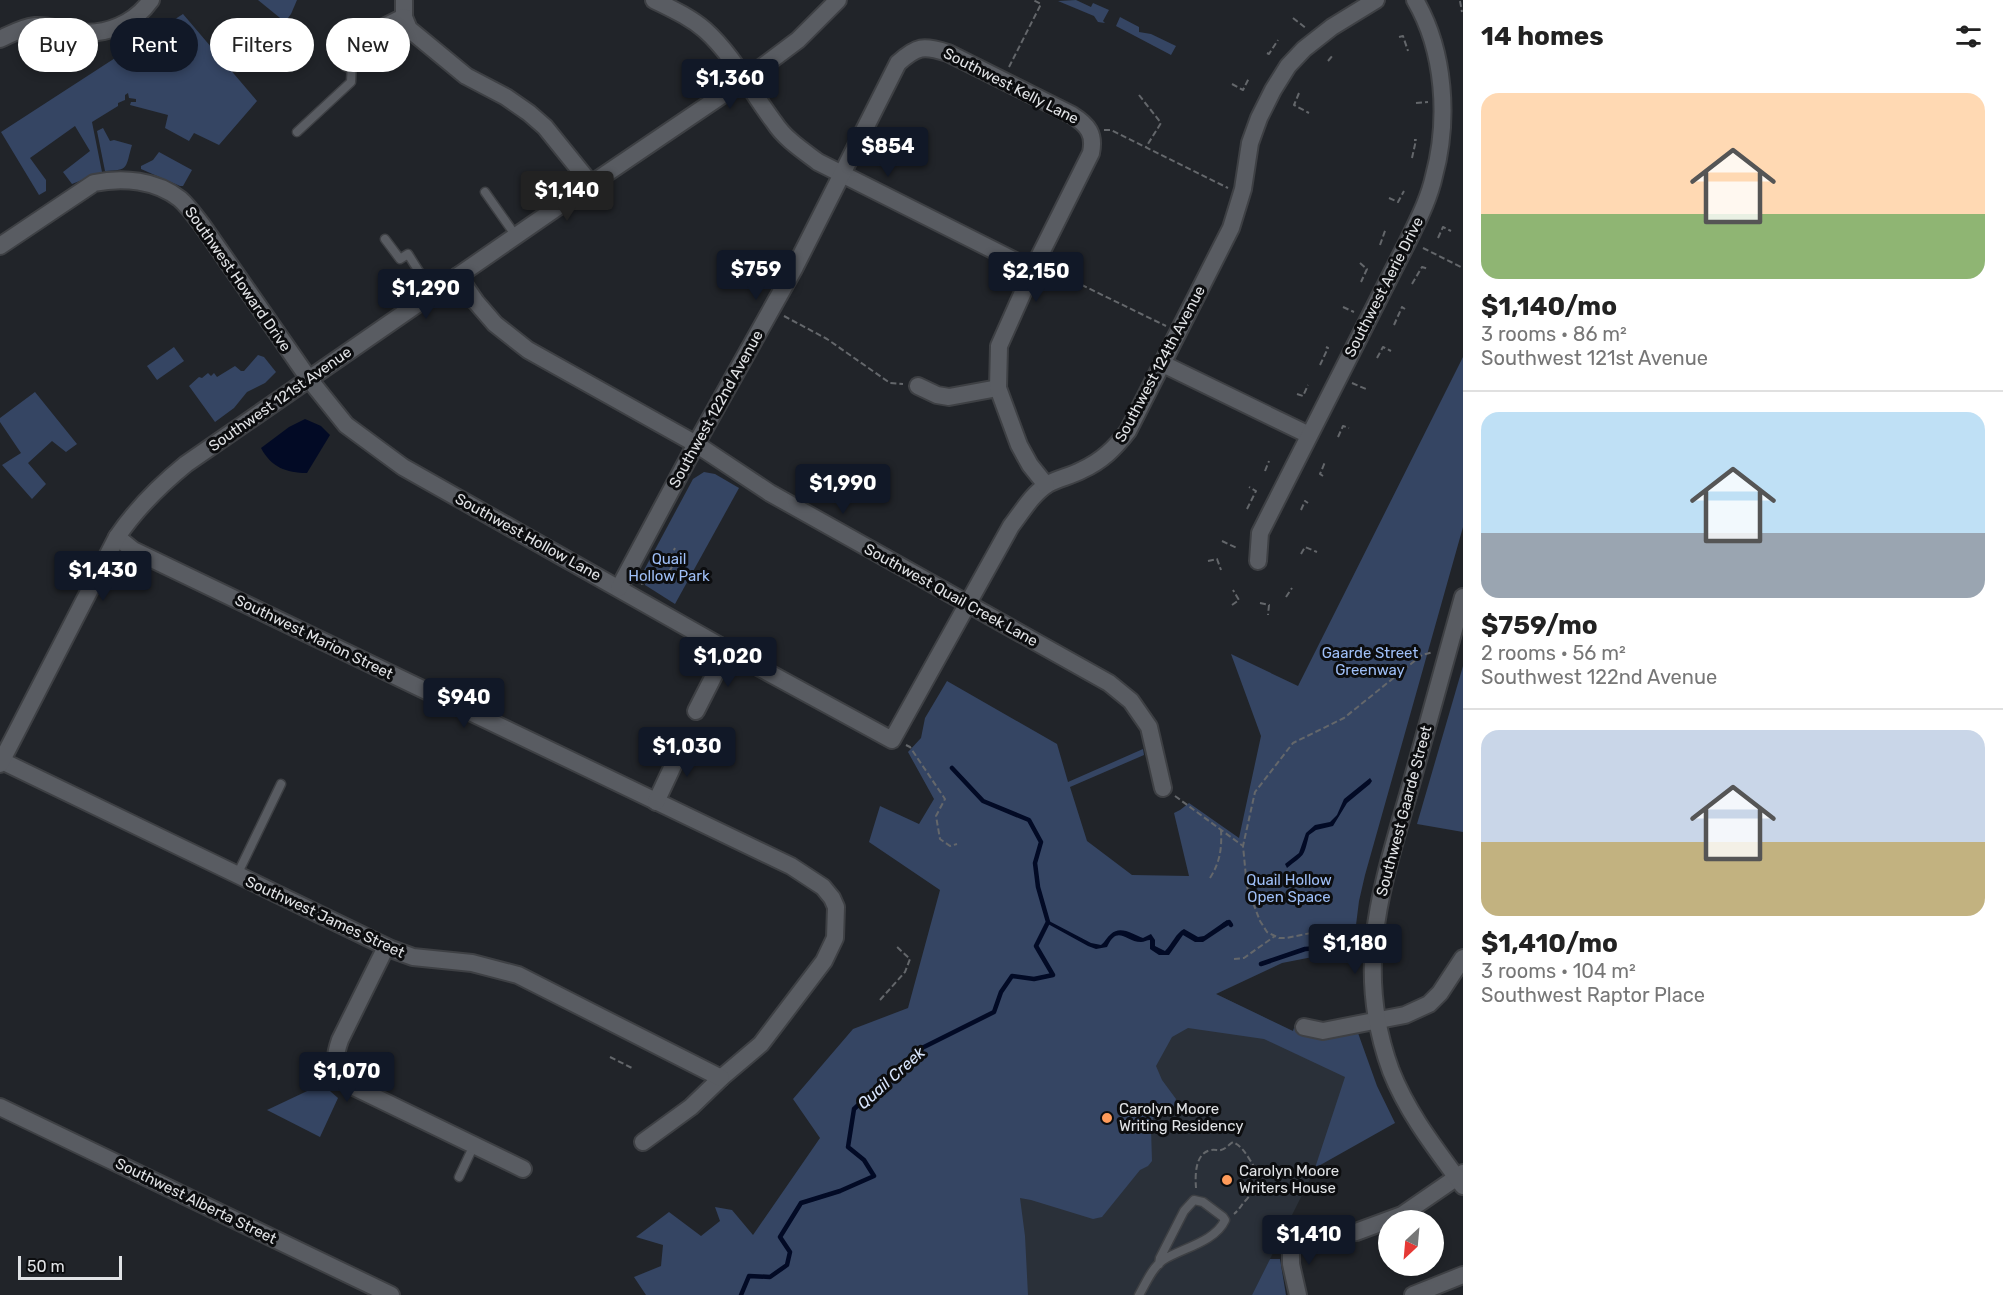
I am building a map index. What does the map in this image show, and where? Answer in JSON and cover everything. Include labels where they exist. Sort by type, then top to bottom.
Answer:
[{"type":"street","points":[[0,39],[34,26],[55,27],[78,32],[103,31],[128,23],[143,12],[151,0]]},
{"type":"street","points":[[404,0],[404,17],[409,29],[466,76],[506,97],[529,113],[545,127],[591,184]]},
{"type":"street","points":[[654,0],[690,19],[706,32],[746,79],[775,124],[797,147],[818,162],[1034,266]]},
{"type":"street","name":"Southwest 121st Avenue","points":[[1,763],[117,537],[134,513],[173,474],[746,79],[798,40],[838,0]]},
{"type":"street","name":"Southwest 124th Avenue","points":[[892,740],[1011,526],[1027,504],[1046,485],[1083,470],[1113,450],[1128,431],[1232,228],[1242,194],[1250,143],[1259,118],[1288,66],[1316,39],[1376,0]]},
{"type":"street","name":"Southwest Aerie Drive","points":[[1258,561],[1260,533],[1408,241],[1430,192],[1438,162],[1442,127],[1441,86],[1437,59],[1428,26],[1415,0]]},
{"type":"street","name":"Southwest Kelly Lane","points":[[921,47],[948,53],[1072,115],[1084,123],[1091,132]]},
{"type":"street","name":"Southwest 122nd Avenue","points":[[622,582],[771,309],[898,63],[911,51],[921,47]]},
{"type":"street","points":[[1046,485],[1030,465],[1019,445],[998,388],[999,346],[1034,266],[1091,153],[1093,144],[1091,132]]},
{"type":"street","name":"Southwest Howard Drive","points":[[0,246],[94,183],[112,180],[144,182],[158,187],[183,201],[202,225],[309,380]]},
{"type":"street","name":"Southwest Quail Creek Lane","points":[[458,276],[476,302],[511,338],[572,376],[696,444],[770,493],[1109,683],[1131,701],[1149,727],[1164,788]]},
{"type":"street","points":[[1163,364],[1309,435]]},
{"type":"street","name":"Southwest Hollow Lane","points":[[309,380],[346,425],[403,467],[622,582],[727,650],[892,740]]},
{"type":"street","points":[[918,386],[937,395],[949,397],[998,388]]},
{"type":"street","name":"Southwest Marion Street","points":[[117,537],[133,550],[790,866],[823,887],[832,898],[837,916],[836,938],[824,961],[761,1044],[721,1078]]},
{"type":"street","name":"Southwest Gaarde Street","points":[[1461,1179],[1408,1107],[1391,1070],[1377,1021],[1371,957],[1380,897],[1463,597]]},
{"type":"street","points":[[696,711],[727,650]]},
{"type":"street","points":[[656,802],[686,738]]},
{"type":"street","name":"Southwest James Street","points":[[1,763],[386,947],[405,955],[440,961],[472,963],[518,975],[721,1078]]},
{"type":"street","points":[[386,947],[340,1040],[335,1056],[339,1074],[354,1087],[523,1169]]},
{"type":"street","points":[[1304,1027],[1323,1031],[1405,1015],[1429,1004],[1451,979],[1463,958]]},
{"type":"street","points":[[643,1142],[691,1107],[721,1078]]},
{"type":"street","name":"Southwest Alberta Street","points":[[0,1107],[391,1295]]},
{"type":"street","points":[[1298,1295],[1291,1264],[1291,1243],[1356,1232],[1402,1215],[1461,1179]]},
{"type":"street","points":[[1413,1295],[1463,1275]]},
{"type":"lane","points":[[297,132],[351,82],[350,72]]},
{"type":"lane","points":[[485,192],[516,236]]},
{"type":"lane","points":[[385,239],[400,259],[408,254],[433,294]]},
{"type":"lane","points":[[237,876],[281,784]]},
{"type":"lane","points":[[459,1177],[474,1145]]},
{"type":"lane","points":[[1139,1295],[1159,1264],[1220,1229],[1225,1220],[1203,1202],[1196,1200],[1188,1205],[1159,1264]]},
{"type":"path","points":[[1002,80],[1041,4],[1033,0]]},
{"type":"path","points":[[1460,1],[1462,12]]},
{"type":"path","points":[[1293,18],[1310,31]]},
{"type":"path","points":[[1399,38],[1403,36],[1408,51]]},
{"type":"path","points":[[1267,53],[1269,54],[1278,40]]},
{"type":"path","points":[[1328,61],[1333,55]]},
{"type":"path","points":[[1232,84],[1243,90],[1249,78]]},
{"type":"path","points":[[1299,93],[1294,105],[1309,113]]},
{"type":"path","points":[[1139,95],[1161,123],[1146,147]]},
{"type":"path","points":[[1416,103],[1431,102]]},
{"type":"path","points":[[1091,132],[1111,130],[1242,194]]},
{"type":"path","points":[[1412,159],[1416,140],[1414,140]]},
{"type":"path","points":[[1389,198],[1398,202],[1404,190]]},
{"type":"path","points":[[1438,238],[1443,227],[1450,231]]},
{"type":"path","points":[[1380,246],[1386,228]]},
{"type":"path","points":[[1408,241],[1463,268]]},
{"type":"path","points":[[733,258],[777,282]]},
{"type":"path","points":[[1360,263],[1367,269],[1361,282]]},
{"type":"path","points":[[1034,266],[1178,332]]},
{"type":"path","points":[[1412,284],[1422,267],[1429,269]]},
{"type":"path","points":[[1343,307],[1359,314]]},
{"type":"path","points":[[1394,325],[1402,308],[1405,309]]},
{"type":"path","points":[[771,309],[827,339],[891,383],[918,386]]},
{"type":"path","points":[[1320,365],[1328,348],[1326,347]]},
{"type":"path","points":[[1377,358],[1383,347],[1391,351]]},
{"type":"path","points":[[1350,382],[1366,389]]},
{"type":"path","points":[[1297,394],[1303,396],[1308,385]]},
{"type":"path","points":[[1338,436],[1343,426],[1348,428]]},
{"type":"path","points":[[1265,471],[1269,461]]},
{"type":"path","points":[[1323,476],[1320,474],[1325,462]]},
{"type":"path","points":[[1247,509],[1256,491],[1249,487]]},
{"type":"path","points":[[1301,510],[1305,501],[1308,502]]},
{"type":"path","points":[[1222,540],[1237,548]]},
{"type":"path","points":[[1301,554],[1305,547],[1317,552]]},
{"type":"path","points":[[622,582],[642,584],[652,580],[658,573],[666,578],[673,565],[668,563],[675,548]]},
{"type":"path","points":[[1208,561],[1217,559],[1221,570]]},
{"type":"path","points":[[1286,597],[1290,587],[1292,588]]},
{"type":"path","points":[[1232,605],[1239,600],[1233,590]]},
{"type":"path","points":[[1260,603],[1269,605],[1268,615]]},
{"type":"path","points":[[1358,940],[1353,932],[1335,925],[1329,929],[1295,938],[1279,938],[1267,932],[1254,910],[1247,887],[1244,846],[1255,792],[1293,743],[1344,718],[1422,655],[1434,652],[1447,655]]},
{"type":"path","points":[[892,740],[910,747],[945,799],[936,816],[940,839],[950,846],[957,844]]},
{"type":"path","points":[[1164,788],[1244,846]]},
{"type":"path","points":[[1210,878],[1217,867],[1222,849],[1221,830]]},
{"type":"path","points":[[1233,959],[1244,958],[1275,936]]},
{"type":"path","points":[[880,1000],[906,972],[910,959],[897,946]]},
{"type":"path","points":[[610,1058],[631,1069]]},
{"type":"path","points":[[1196,1200],[1195,1172],[1199,1159],[1204,1153],[1211,1150],[1224,1150],[1233,1142],[1240,1146],[1254,1167],[1258,1181],[1237,1212],[1225,1220]]},
{"type":"path","points":[[1242,1168],[1254,1167]]},
{"type":"shaded area","points":[[305,419],[321,426],[330,435],[307,473],[280,468],[269,460],[261,448],[289,427]]},
{"type":"shaded area","points":[[1370,778],[1372,781],[1370,784],[1347,803],[1333,826],[1316,830],[1309,835],[1302,855],[1287,868],[1285,864],[1299,853],[1306,833],[1315,825],[1330,822],[1337,815],[1344,799]]},
{"type":"shaded area","name":"Carolyn Moore Writing Residency","points":[[990,884],[1366,1067],[1252,1295],[785,1295]]},
{"type":"shaded area","points":[[1227,920],[1230,924],[1203,942],[1195,942],[1183,935],[1169,955],[1159,955],[1150,949],[1150,940],[1135,941],[1118,935],[1107,947],[1096,949],[1048,924],[1049,921],[1091,943],[1101,945],[1118,930],[1143,938],[1151,934],[1155,940],[1155,946],[1165,951],[1184,929],[1198,937],[1204,936]]},
{"type":"green space","points":[[258,0],[297,0],[288,18],[280,18]]},
{"type":"green space","points":[[1076,0],[1091,7],[1093,3],[1109,10],[1103,21],[1105,23],[1098,22],[1094,16],[1058,1]]},
{"type":"green space","points":[[1120,17],[1139,27],[1139,32],[1151,34],[1176,46],[1171,55],[1116,26]]},
{"type":"green space","points":[[198,32],[210,46],[210,72],[232,72],[257,101],[219,145],[194,133],[189,141],[165,128],[168,115],[130,105],[131,102],[136,102],[136,99],[129,98],[128,93],[125,95],[125,100],[118,103],[118,106],[92,122],[102,172],[72,184],[63,172],[90,151],[75,126],[30,158],[46,180],[46,191],[39,195],[1,132],[94,72],[98,72],[98,69],[110,61],[110,72],[198,72]]},
{"type":"green space","points":[[103,128],[110,141],[132,145],[127,163],[119,170],[105,171],[97,131]]},
{"type":"green space","points":[[159,152],[192,170],[183,186],[141,169],[141,166],[153,160]]},
{"type":"green space","points":[[174,347],[184,361],[157,380],[147,366]]},
{"type":"green space","points":[[258,355],[264,357],[276,372],[265,383],[247,392],[234,408],[215,422],[189,386],[208,373],[211,376],[214,373],[217,377],[235,366],[244,371]]},
{"type":"green space","points":[[1463,357],[1463,527],[1365,875],[1353,949],[1282,963],[1216,994],[1293,1031],[1294,1028],[1321,1039],[1358,1033],[1377,1086],[1395,1123],[1315,1168],[1345,1077],[1264,1039],[1188,1028],[1172,1037],[1156,1066],[1162,1080],[1176,1099],[1173,1109],[1153,1106],[1152,1161],[1140,1170],[1102,1217],[1093,1219],[1020,1198],[1025,1236],[1028,1295],[646,1295],[634,1277],[661,1266],[663,1245],[636,1237],[669,1212],[701,1236],[720,1221],[715,1207],[732,1210],[753,1235],[820,1138],[793,1099],[853,1029],[908,1008],[940,890],[869,842],[880,806],[919,824],[934,799],[908,752],[921,738],[925,718],[947,681],[1057,744],[1068,782],[1143,749],[1144,755],[1070,787],[1087,841],[1132,875],[1189,876],[1174,813],[1189,803],[1239,838],[1261,736],[1231,654],[1298,686]]},
{"type":"green space","points":[[35,392],[77,444],[66,452],[52,441],[28,463],[46,484],[32,499],[2,465],[21,453],[0,422],[0,418]]},
{"type":"green space","name":"Quail Hollow Park","points":[[704,472],[715,474],[739,488],[675,604],[645,585],[643,572],[693,479]]},
{"type":"green space","points":[[1463,666],[1463,832],[1417,824]]},
{"type":"green space","points":[[322,1084],[338,1098],[320,1137],[267,1110]]},
{"type":"green space","points":[[1270,1259],[1280,1259],[1286,1295],[1252,1295]]},
{"type":"waterway","name":"Quail Creek","points":[[741,1295],[749,1276],[770,1277],[787,1265],[790,1252],[780,1237],[801,1203],[840,1191],[874,1176],[864,1160],[848,1147],[854,1109],[918,1050],[994,1012],[1001,992],[1012,976],[1034,979],[1053,975],[1036,946],[1048,922],[1038,887],[1035,863],[1041,842],[1029,820],[983,801],[952,768]]},
{"type":"waterway","name":"Quail Creek","points":[[1224,925],[1229,922],[1231,925]]},
{"type":"waterway","points":[[1261,964],[1305,949],[1335,947]]},
{"type":"place","name":"Carolyn Moore Writing Residency","points":[[1107,1118]]},
{"type":"place","name":"Carolyn Moore Writers House","points":[[1227,1180]]},
{"type":"park label","name":"Gaarde Street Greenway","points":[[1370,662]]},
{"type":"park label","name":"Quail Hollow Open Space","points":[[1289,888]]}]
